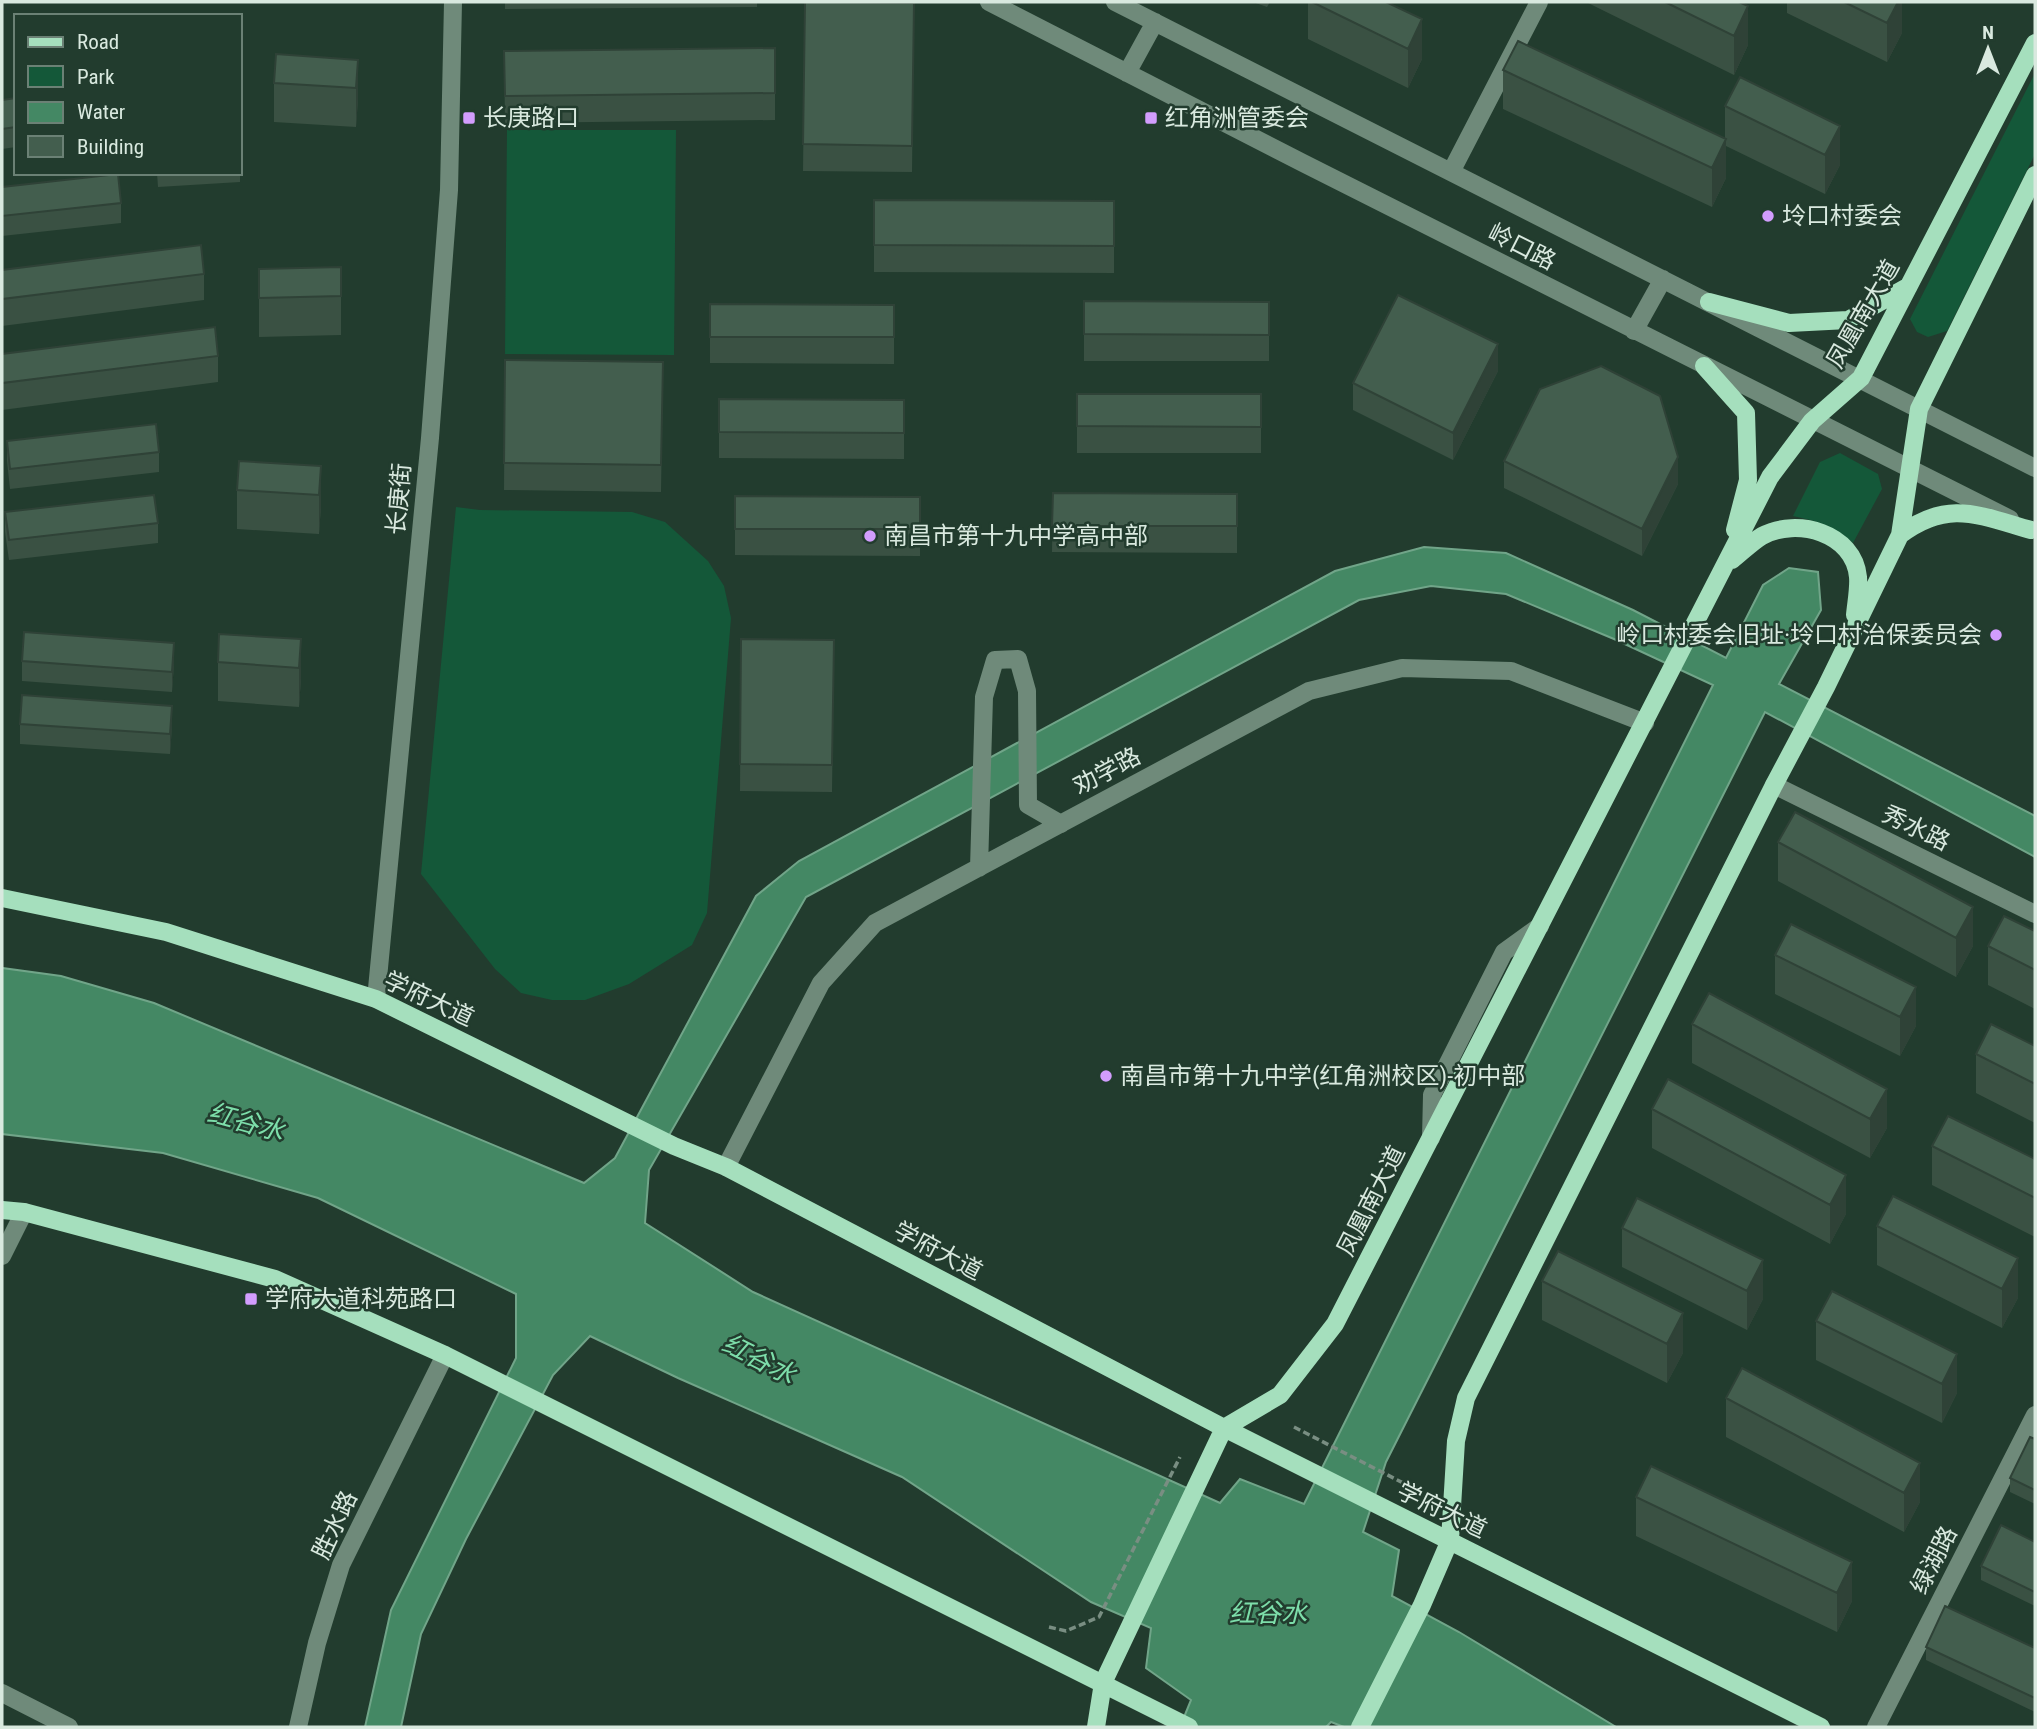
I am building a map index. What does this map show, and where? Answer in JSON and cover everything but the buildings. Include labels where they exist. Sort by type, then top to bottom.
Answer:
[{"type":"main road","name":"凤凰南大道","points":[[1224,1428],[1280,1395],[1335,1324],[1770,477],[1812,421],[1861,378],[2035,43]]},
{"type":"main road","points":[[1360,1727],[1422,1605],[1450,1540],[1456,1441],[1466,1398],[1774,785],[1826,687],[1900,535],[1919,409],[2035,174]]},
{"type":"main road","points":[[1709,302],[1788,323],[1847,320],[1909,286]]},
{"type":"main road","points":[[1704,366],[1746,414],[1748,480],[1726,564]]},
{"type":"main road","points":[[1900,535],[1917,522],[1940,513],[1973,513],[2033,531]]},
{"type":"main road","points":[[1726,564],[1763,536],[1786,529],[1807,528],[1830,535],[1849,551],[1858,575],[1854,626]]},
{"type":"main road","name":"学府大道","points":[[2,898],[166,932],[376,999],[674,1146],[726,1167],[1224,1428],[1821,1727]]},
{"type":"main road","points":[[2,1210],[24,1212],[275,1279],[445,1355],[544,1403],[1183,1724]]},
{"type":"main road","points":[[1096,1727],[1103,1683],[1224,1428]]},
{"type":"street","name":"长庚街","points":[[376,999],[430,438],[447,217],[453,2]]},
{"type":"street","name":"岭口路","points":[[989,2],[2033,531]]},
{"type":"street","name":"岭口路","points":[[1115,2],[2035,468]]},
{"type":"street","points":[[1451,172],[1539,2]]},
{"type":"street","points":[[1127,73],[1156,22]]},
{"type":"street","points":[[1634,331],[1663,279]]},
{"type":"street","points":[[979,860],[984,697],[995,660],[1018,659],[1027,691],[1028,805],[1060,824]]},
{"type":"street","name":"劝学路","points":[[726,1167],[821,983],[875,923],[979,860],[1060,824],[1309,691],[1402,668],[1511,671],[1645,723]]},
{"type":"street","name":"秀水路","points":[[1774,785],[2035,914]]},
{"type":"street","points":[[2,1256],[24,1212]]},
{"type":"street","name":"胜水路","points":[[298,1727],[317,1643],[341,1565],[445,1355]]},
{"type":"street","name":"绿湖路","points":[[1876,1727],[2035,1415]]},
{"type":"street","points":[[2,1693],[69,1727]]},
{"type":"path","points":[[1294,1427],[1411,1487]]},
{"type":"path","points":[[1049,1627],[1066,1631],[1099,1617],[1180,1457]]},
{"type":"green space","points":[[2035,73],[2035,154],[1947,331],[1928,337],[1917,332],[1910,319]]},
{"type":"green space","points":[[507,130],[676,130],[674,355],[505,354]]},
{"type":"green space","points":[[1840,453],[1878,474],[1882,489],[1853,543],[1825,525],[1793,516],[1820,462]]},
{"type":"green space","points":[[456,507],[480,510],[632,512],[665,522],[708,561],[724,586],[731,618],[707,913],[692,945],[629,984],[585,1000],[552,1000],[521,993],[495,969],[421,874]]},
{"type":"water","name":"红谷水","points":[[1424,547],[1506,553],[1633,610],[1726,658],[1763,585],[1789,568],[1818,572],[1821,610],[1779,684],[2035,816],[2035,857],[1765,712],[1386,1462],[1363,1532],[1399,1550],[1392,1596],[1459,1632],[1616,1727],[1344,1727],[1331,1722],[1326,1727],[1180,1727],[1191,1700],[1146,1668],[1151,1628],[1091,1602],[902,1477],[590,1336],[553,1375],[466,1539],[421,1634],[401,1727],[365,1727],[391,1610],[516,1358],[516,1294],[318,1198],[163,1153],[2,1134],[2,968],[61,976],[154,1003],[584,1183],[615,1158],[756,896],[799,861],[1335,571]],"holes":[[[1431,586],[1506,594],[1614,639],[1713,685],[1304,1504],[1240,1479],[1220,1503],[753,1292],[645,1223],[649,1170],[806,897],[1359,600]]]},
{"type":"place","name":"长庚路口","points":[[469,118]]},
{"type":"place","name":"红角洲管委会","points":[[1151,118]]},
{"type":"place","name":"坽口村委会","points":[[1768,216]]},
{"type":"place","name":"南昌市第十九中学高中部","points":[[870,536]]},
{"type":"place","name":"岭口村委会旧址·坽口村治保委员会","points":[[1996,635]]},
{"type":"place","name":"南昌市第十九中学(红角洲校区)-初中部","points":[[1106,1076]]},
{"type":"place","name":"学府大道科苑路口","points":[[251,1299]]}]
